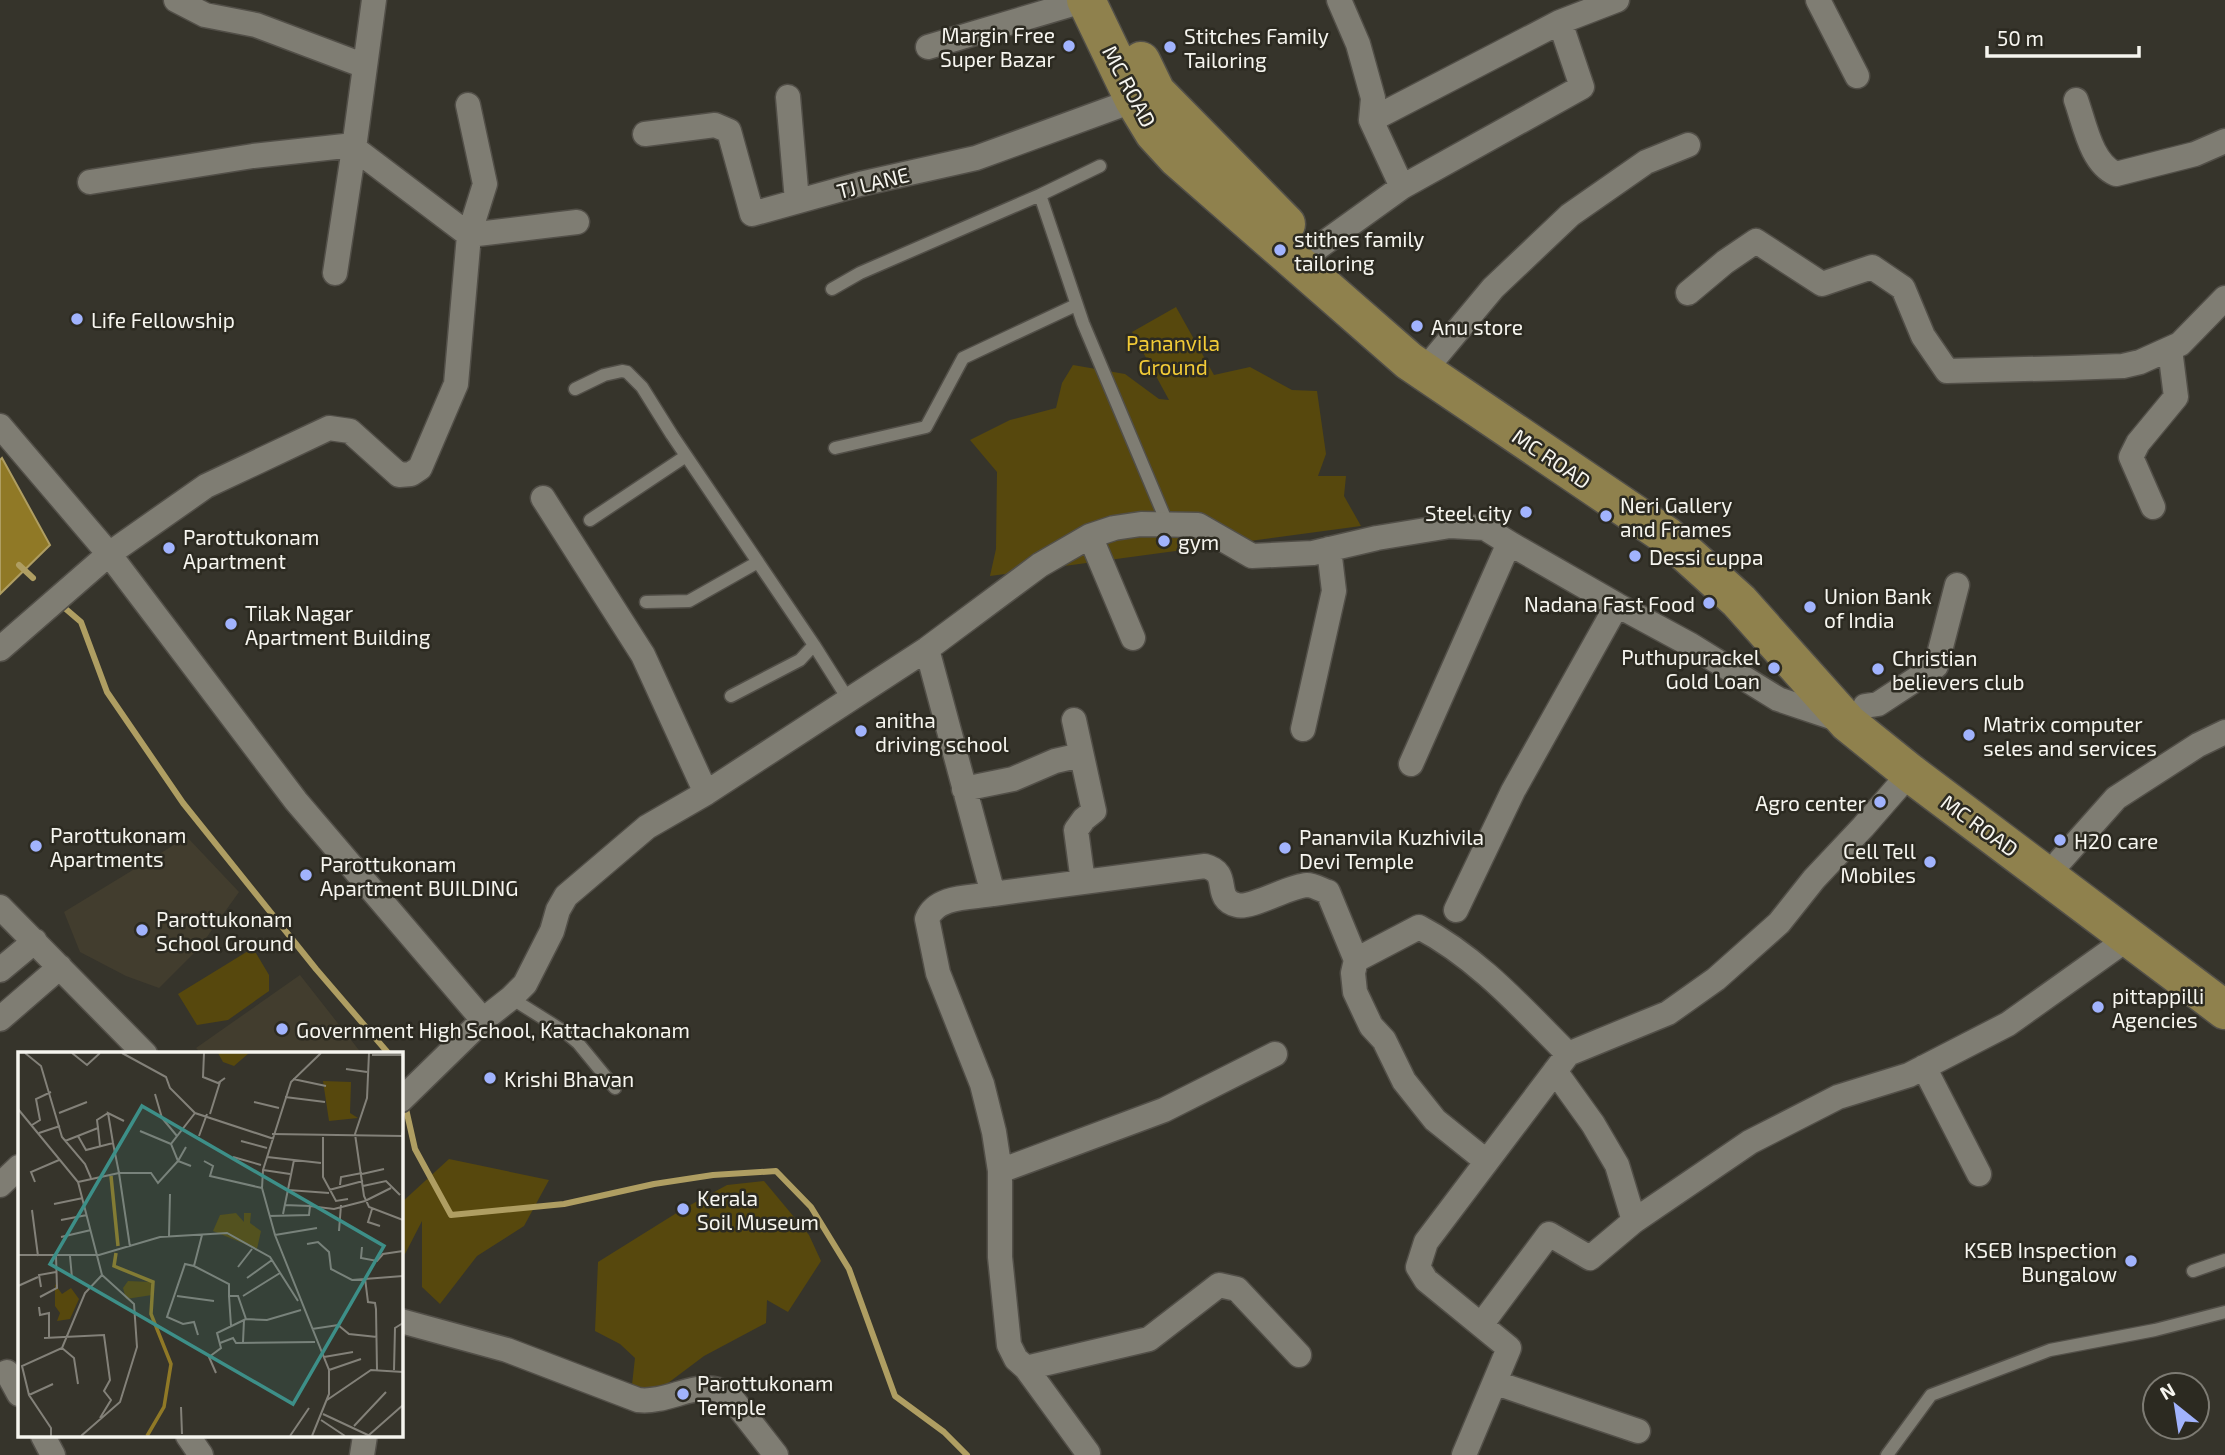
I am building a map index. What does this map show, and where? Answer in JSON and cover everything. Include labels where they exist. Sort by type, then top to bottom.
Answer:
[{"type":"main road","name":"MC ROAD","points":[[1086,0],[1145,96],[1433,360],[1611,475],[1714,550],[1795,627],[1856,715],[2060,861],[2225,984]]},
{"type":"main road","name":"MC ROAD","points":[[1110,0],[1145,96],[1154,132],[1177,158],[1409,361],[1667,536],[1739,601],[1856,715],[1910,773],[2225,1010]]},
{"type":"street","points":[[176,0],[205,15],[256,25],[365,66]]},
{"type":"street","points":[[335,273],[374,0]]},
{"type":"street","points":[[928,47],[1086,0]]},
{"type":"street","points":[[1340,0],[1373,98],[1371,120],[1402,187]]},
{"type":"street","points":[[1818,0],[1857,76]]},
{"type":"street","points":[[1371,120],[1560,22],[1610,1]]},
{"type":"street","points":[[1313,251],[1402,187],[1582,87],[1560,22]]},
{"type":"street","name":"TJ LANE","points":[[645,134],[720,125],[729,131],[752,214],[860,184],[975,158],[1145,96]]},
{"type":"street","points":[[788,97],[797,201]]},
{"type":"street","points":[[2077,100],[2098,159],[2108,171],[2116,174],[2195,154],[2225,141]]},
{"type":"street","points":[[0,649],[109,554],[206,486],[330,428],[350,431],[398,475],[411,474],[420,468],[456,384],[469,235],[485,184],[468,105]]},
{"type":"street","points":[[1433,360],[1493,288],[1570,215],[1646,162],[1688,145]]},
{"type":"street","points":[[90,182],[253,156],[354,147],[469,235],[578,222]]},
{"type":"street","points":[[1688,293],[1725,262],[1756,242],[1822,284],[1872,267],[1903,288],[1923,336],[1947,371],[2123,366],[2140,362],[2180,344],[2224,300]]},
{"type":"street","points":[[2153,508],[2131,457],[2138,443],[2176,397],[2170,349]]},
{"type":"street","points":[[0,426],[109,554],[296,801],[483,1020]]},
{"type":"street","points":[[543,498],[643,655],[706,793]]},
{"type":"street","points":[[402,1099],[483,1020],[525,984],[566,896],[647,827],[706,793],[927,649],[1040,565],[1090,536],[1114,528],[1141,524],[1198,525],[1252,556],[1313,553],[1450,526],[1485,527],[1689,644],[1778,699],[1856,715],[1878,704],[1936,666],[1957,586]]},
{"type":"street","points":[[1090,536],[1133,638]]},
{"type":"street","points":[[1411,764],[1509,543]]},
{"type":"street","points":[[1303,730],[1334,591],[1329,549]]},
{"type":"street","points":[[1456,910],[1513,792],[1617,605]]},
{"type":"street","points":[[927,649],[993,894]]},
{"type":"street","points":[[1074,720],[1094,811],[1076,830],[1083,882]]},
{"type":"street","points":[[2060,861],[2116,798],[2198,745],[2225,732]]},
{"type":"street","points":[[964,789],[1013,779],[1055,761],[1081,755]]},
{"type":"street","points":[[1464,1455],[1509,1348],[1426,1280],[1418,1267],[1426,1242],[1562,1063],[1668,1013],[1716,979],[1779,923],[1814,879],[1910,773]]},
{"type":"street","points":[[1088,1453],[1026,1368],[1016,1359],[1009,1345],[1000,1256],[1000,1171],[994,1132],[982,1084],[939,973],[927,919],[933,908],[951,900],[1205,866],[1215,869],[1220,876],[1222,890],[1228,901],[1241,906],[1308,885],[1328,892],[1356,960],[1353,973],[1355,992],[1371,1026],[1384,1040],[1404,1081],[1435,1120],[1486,1161]]},
{"type":"street","points":[[0,906],[143,1052]]},
{"type":"street","points":[[1356,960],[1419,927],[1442,939],[1491,977],[1562,1063],[1617,1165],[1634,1221]]},
{"type":"street","points":[[1481,1325],[1549,1234],[1590,1258],[1634,1221],[1750,1142],[1838,1097],[1909,1075],[2008,1024],[2130,937]]},
{"type":"street","points":[[0,970],[35,941]]},
{"type":"street","points":[[0,1019],[60,967]]},
{"type":"street","points":[[1000,1171],[1164,1110],[1275,1054]]},
{"type":"street","points":[[1924,1067],[1979,1174]]},
{"type":"street","points":[[0,1185],[18,1168]]},
{"type":"street","points":[[1026,1368],[1149,1339],[1219,1285],[1237,1289],[1299,1355]]},
{"type":"street","points":[[402,1321],[507,1350],[638,1400],[651,1402],[701,1388],[721,1389],[730,1396],[776,1455]]},
{"type":"street","points":[[9,1371],[18,1392]]},
{"type":"street","points":[[1496,1383],[1638,1431]]},
{"type":"street","points":[[44,1438],[53,1455]]},
{"type":"street","points":[[189,1438],[201,1455]]},
{"type":"lane","points":[[832,289],[860,273],[1100,166]]},
{"type":"lane","points":[[1040,195],[1076,305],[1168,525]]},
{"type":"lane","points":[[835,448],[926,426],[963,359],[1076,305]]},
{"type":"lane","points":[[575,389],[610,373],[622,371],[627,372],[642,387],[848,699]]},
{"type":"lane","points":[[590,520],[686,456]]},
{"type":"lane","points":[[646,602],[689,601],[758,562]]},
{"type":"lane","points":[[731,696],[800,660],[814,645]]},
{"type":"lane","points":[[511,998],[578,1043],[615,1087]]},
{"type":"lane","points":[[2193,1271],[2225,1260]]},
{"type":"lane","points":[[1887,1455],[1931,1395],[2050,1350],[2155,1330],[2225,1312]]},
{"type":"shaded area","points":[[2,458],[50,545],[0,594],[0,460]]},
{"type":"shaded area","name":"Parottukonam School Ground","points":[[187,837],[239,892],[199,948],[159,988],[126,976],[80,952],[64,912]]},
{"type":"shaded area","name":"Government High School, Kattachakonam","points":[[300,975],[360,1052],[200,1052],[196,1048]]},
{"type":"green space","name":"Pananvila Ground","points":[[1176,307],[1214,375],[1250,367],[1292,390],[1317,391],[1326,454],[1318,476],[1346,476],[1344,496],[1361,526],[990,576],[996,549],[997,472],[970,440],[1010,420],[1056,408],[1062,383],[1073,365],[1125,374],[1159,399],[1169,400],[1132,332]]},
{"type":"green space","points":[[253,948],[269,975],[269,991],[228,1020],[197,1025],[178,994]]},
{"type":"green space","points":[[449,1159],[549,1180],[524,1226],[477,1256],[440,1304],[422,1287],[422,1221],[405,1254],[402,1253],[402,1202]]},
{"type":"green space","points":[[764,1181],[809,1235],[821,1261],[788,1312],[767,1300],[766,1323],[704,1356],[656,1392],[632,1385],[635,1358],[620,1344],[595,1331],[598,1262],[727,1185]]},
{"type":"waterway","points":[[19,565],[33,578]]},
{"type":"waterway","points":[[60,604],[81,622],[107,692],[183,803],[316,969],[387,1052]]},
{"type":"waterway","points":[[406,1109],[415,1149],[451,1215],[564,1204],[654,1184],[713,1175],[776,1171],[811,1207],[849,1269],[895,1396],[944,1432],[967,1455]]},
{"type":"place","name":"Margin Free Super Bazar","points":[[1069,46]]},
{"type":"place","name":"Stitches Family Tailoring","points":[[1170,47]]},
{"type":"place","name":"stithes family tailoring","points":[[1280,250]]},
{"type":"place","name":"Life Fellowship","points":[[77,319]]},
{"type":"place","name":"Anu store","points":[[1417,326]]},
{"type":"place","name":"Steel city","points":[[1526,512]]},
{"type":"place","name":"Neri Gallery and Frames","points":[[1606,516]]},
{"type":"place","name":"gym","points":[[1164,541]]},
{"type":"place","name":"Parottukonam Apartment","points":[[169,548]]},
{"type":"place","name":"Dessi cuppa","points":[[1635,556]]},
{"type":"place","name":"Nadana Fast Food","points":[[1709,603]]},
{"type":"place","name":"Union Bank of India","points":[[1810,607]]},
{"type":"place","name":"Tilak Nagar Apartment Building","points":[[231,624]]},
{"type":"place","name":"Puthupurackel Gold Loan","points":[[1774,668]]},
{"type":"place","name":"Christian believers club","points":[[1878,669]]},
{"type":"place","name":"anitha driving school","points":[[861,731]]},
{"type":"place","name":"Matrix computer seles and services","points":[[1969,735]]},
{"type":"place","name":"Agro center","points":[[1880,802]]},
{"type":"place","name":"H20 care","points":[[2060,840]]},
{"type":"place","name":"Parottukonam Apartments","points":[[36,846]]},
{"type":"place","name":"Pananvila Kuzhivila Devi Temple","points":[[1285,848]]},
{"type":"place","name":"Cell Tell Mobiles","points":[[1930,862]]},
{"type":"place","name":"Parottukonam Apartment BUILDING","points":[[306,875]]},
{"type":"place","name":"Parottukonam School Ground","points":[[142,930]]},
{"type":"place","name":"pittappilli Agencies","points":[[2098,1007]]},
{"type":"place","name":"Government High School, Kattachakonam","points":[[282,1029]]},
{"type":"place","name":"Krishi Bhavan","points":[[490,1078]]},
{"type":"place","name":"Kerala Soil Museum","points":[[683,1209]]},
{"type":"place","name":"KSEB Inspection Bungalow","points":[[2131,1261]]},
{"type":"place","name":"Parottukonam Temple","points":[[683,1394]]}]
